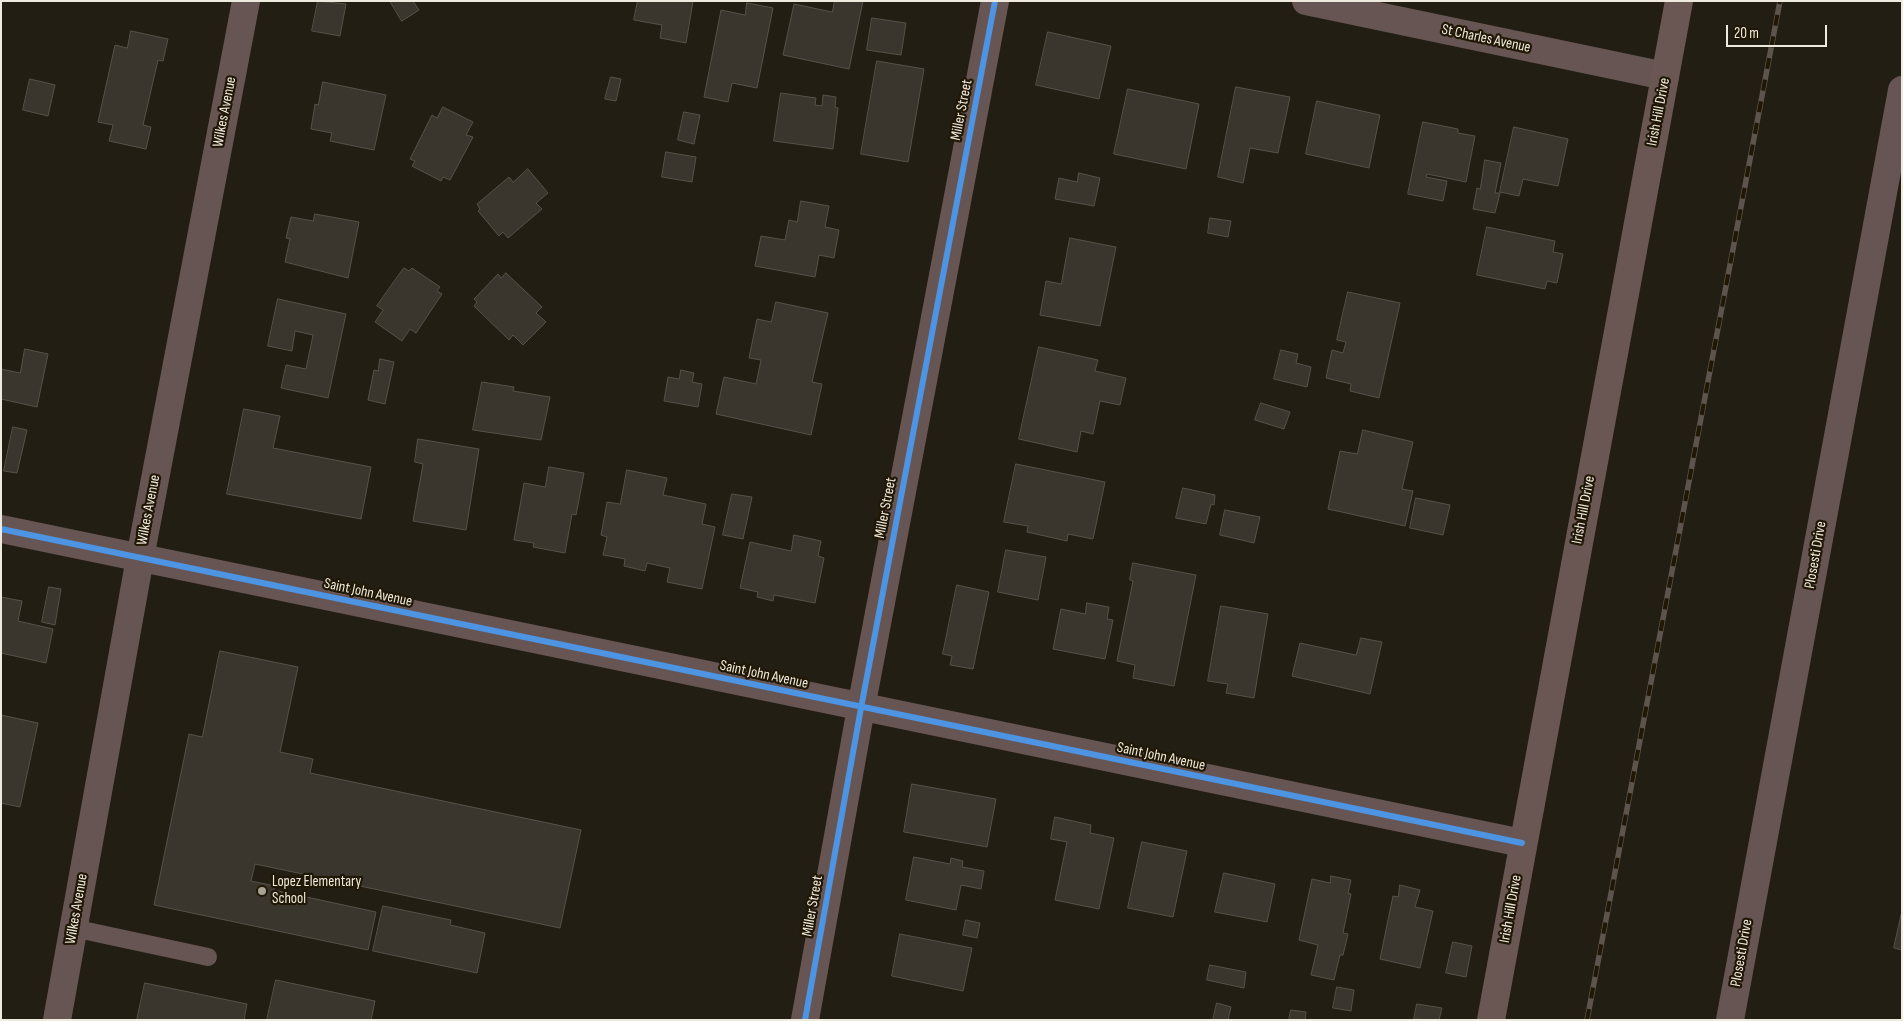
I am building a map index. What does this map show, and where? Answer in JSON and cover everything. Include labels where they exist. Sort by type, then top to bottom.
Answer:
[{"type":"main road","name":"Irish Hill Drive","points":[[1491,1020],[1522,843],[1679,1]]},
{"type":"street","name":"Wilkes Avenue","points":[[57,1020],[140,558],[246,1]]},
{"type":"street","name":"Miller Street","points":[[806,1020],[861,708],[995,1]]},
{"type":"street","name":"St Charles Avenue","points":[[1306,1],[1665,76]]},
{"type":"street","name":"Plosesti Drive","points":[[1730,1020],[1902,90]]},
{"type":"street","name":"Saint John Avenue","points":[[1,529],[1522,843]]},
{"type":"lane","points":[[73,928],[208,957]]},
{"type":"building","points":[[318,1],[346,4],[340,36],[312,31]]},
{"type":"building","points":[[390,1],[413,1],[419,10],[402,21]]},
{"type":"building","points":[[638,1],[693,1],[686,43],[660,38],[662,25],[634,20]]},
{"type":"building","points":[[835,1],[863,1],[849,69],[783,55],[794,4],[832,12]]},
{"type":"building","points":[[747,3],[773,8],[757,88],[732,83],[728,102],[704,97],[721,10],[745,15]]},
{"type":"building","points":[[872,18],[906,23],[901,55],[867,50]]},
{"type":"building","points":[[131,31],[168,39],[163,61],[158,60],[143,125],[151,127],[146,149],[109,141],[113,125],[98,122],[115,45],[127,48]]},
{"type":"building","points":[[1048,32],[1111,46],[1099,99],[1036,85]]},
{"type":"building","points":[[877,61],[924,69],[908,162],[861,154]]},
{"type":"building","points":[[611,77],[621,79],[616,101],[605,99]]},
{"type":"building","points":[[30,79],[55,85],[48,116],[23,110]]},
{"type":"building","points":[[323,82],[386,95],[374,150],[330,141],[332,133],[311,129],[315,104],[318,105]]},
{"type":"building","points":[[1236,87],[1290,97],[1278,153],[1250,148],[1243,183],[1218,177]]},
{"type":"building","points":[[1128,89],[1199,104],[1186,169],[1114,154]]},
{"type":"building","points":[[781,93],[816,98],[815,105],[822,106],[823,95],[836,97],[835,107],[838,108],[833,149],[774,141]]},
{"type":"building","points":[[1317,101],[1380,115],[1369,168],[1306,154]]},
{"type":"building","points":[[443,107],[473,122],[466,135],[473,137],[450,180],[443,177],[441,181],[412,166],[415,161],[410,159],[432,115],[437,118]]},
{"type":"building","points":[[684,112],[700,115],[694,144],[678,140]]},
{"type":"building","points":[[1423,122],[1458,129],[1458,133],[1475,136],[1466,182],[1427,174],[1426,177],[1447,181],[1443,201],[1408,194]]},
{"type":"building","points":[[1514,127],[1568,139],[1558,186],[1523,179],[1519,196],[1500,192]]},
{"type":"building","points":[[666,152],[696,157],[692,182],[662,177]]},
{"type":"building","points":[[1485,160],[1501,163],[1495,193],[1500,193],[1495,213],[1473,209],[1477,188],[1480,189]]},
{"type":"building","points":[[528,169],[548,193],[536,203],[542,209],[508,238],[503,232],[499,236],[478,211],[480,209],[477,204],[509,177],[513,182]]},
{"type":"building","points":[[1079,173],[1100,178],[1094,206],[1055,199],[1059,178],[1077,182]]},
{"type":"building","points":[[801,201],[829,206],[825,227],[839,230],[834,258],[819,255],[815,277],[755,266],[761,236],[785,240],[789,220],[797,222]]},
{"type":"building","points":[[315,214],[359,222],[348,278],[285,262],[290,239],[286,238],[291,217],[313,221]]},
{"type":"building","points":[[1210,218],[1231,221],[1228,237],[1208,233]]},
{"type":"building","points":[[1487,227],[1555,241],[1553,252],[1563,254],[1557,283],[1547,281],[1545,289],[1477,275]]},
{"type":"building","points":[[1070,238],[1116,247],[1100,326],[1040,315],[1046,281],[1061,284]]},
{"type":"building","points":[[404,268],[409,271],[412,268],[440,287],[437,291],[442,294],[416,333],[410,329],[402,341],[375,322],[383,310],[377,306]]},
{"type":"building","points":[[506,273],[542,307],[536,313],[546,322],[523,345],[513,335],[509,340],[474,306],[477,302],[474,299],[498,274],[501,278]]},
{"type":"building","points":[[1348,292],[1400,303],[1379,398],[1350,391],[1351,384],[1326,378],[1332,350],[1343,353],[1346,342],[1337,340]]},
{"type":"building","points":[[278,299],[346,314],[328,398],[281,388],[286,365],[306,369],[313,335],[295,331],[292,351],[268,346]]},
{"type":"building","points":[[776,302],[828,313],[812,382],[822,384],[811,435],[716,414],[724,377],[756,384],[761,360],[749,358],[757,319],[771,322]]},
{"type":"building","points":[[1039,347],[1098,360],[1095,371],[1126,378],[1120,405],[1100,401],[1093,434],[1081,431],[1077,452],[1019,439]]},
{"type":"building","points":[[25,349],[48,354],[37,407],[1,399],[1,369],[20,373]]},
{"type":"building","points":[[1281,350],[1298,354],[1296,363],[1311,367],[1307,387],[1274,379]]},
{"type":"building","points":[[380,359],[394,362],[385,404],[368,400],[374,370],[378,371]]},
{"type":"building","points":[[681,370],[694,373],[692,382],[702,384],[698,407],[664,401],[668,377],[679,379]]},
{"type":"building","points":[[482,382],[514,387],[513,391],[550,397],[541,440],[473,430]]},
{"type":"building","points":[[1261,403],[1290,412],[1284,429],[1255,420]]},
{"type":"building","points":[[244,409],[280,416],[273,448],[371,467],[361,519],[227,494]]},
{"type":"building","points":[[13,427],[27,430],[17,473],[4,471]]},
{"type":"building","points":[[1363,430],[1413,442],[1402,489],[1413,491],[1405,526],[1328,509],[1340,451],[1357,454]]},
{"type":"building","points":[[418,439],[479,449],[466,530],[413,521],[423,464],[415,462]]},
{"type":"building","points":[[1016,464],[1105,482],[1093,539],[1068,534],[1067,541],[1027,532],[1028,526],[1004,522]]},
{"type":"building","points":[[549,467],[584,473],[576,515],[572,514],[565,553],[533,547],[534,543],[514,540],[524,483],[545,487]]},
{"type":"building","points":[[627,470],[667,478],[663,495],[706,504],[702,524],[715,527],[702,589],[667,582],[670,568],[647,563],[645,571],[624,566],[625,559],[603,555],[607,537],[601,535],[607,502],[620,504]]},
{"type":"building","points":[[1183,488],[1215,495],[1214,505],[1211,504],[1206,524],[1176,518]]},
{"type":"building","points":[[732,494],[752,497],[743,539],[723,535]]},
{"type":"building","points":[[1416,498],[1450,505],[1443,535],[1410,528]]},
{"type":"building","points":[[1225,510],[1260,517],[1254,543],[1220,535]]},
{"type":"building","points":[[794,535],[821,541],[818,556],[824,558],[815,603],[774,595],[773,601],[757,597],[758,592],[740,588],[750,542],[791,551]]},
{"type":"building","points":[[1006,550],[1046,557],[1038,600],[998,592]]},
{"type":"building","points":[[1133,563],[1196,575],[1174,686],[1133,678],[1135,665],[1117,661],[1133,581],[1130,580]]},
{"type":"building","points":[[957,585],[989,592],[973,669],[950,665],[952,656],[943,654]]},
{"type":"building","points":[[49,587],[61,589],[55,625],[42,622]]},
{"type":"building","points":[[1,597],[22,601],[18,621],[53,629],[46,663],[1,653]]},
{"type":"building","points":[[1087,603],[1109,607],[1107,619],[1113,620],[1105,659],[1053,649],[1061,609],[1085,614]]},
{"type":"building","points":[[1221,606],[1268,614],[1254,698],[1226,693],[1228,684],[1208,681]]},
{"type":"building","points":[[1361,638],[1382,642],[1370,694],[1292,676],[1300,643],[1356,655]]},
{"type":"building","points":[[220,651],[298,667],[280,752],[313,759],[310,773],[581,830],[560,928],[255,864],[251,881],[275,886],[274,890],[376,912],[368,950],[154,905],[189,734],[202,737]]},
{"type":"building","points":[[1,715],[38,723],[20,807],[1,803]]},
{"type":"building","points":[[912,784],[996,799],[987,847],[904,832]]},
{"type":"building","points":[[1055,817],[1091,825],[1090,833],[1114,838],[1099,909],[1055,900],[1067,842],[1051,839]]},
{"type":"building","points":[[1142,842],[1187,851],[1173,917],[1128,908]]},
{"type":"building","points":[[914,857],[950,864],[951,858],[963,861],[962,867],[984,871],[981,889],[961,885],[956,910],[906,900]]},
{"type":"building","points":[[1224,873],[1275,884],[1267,922],[1215,912]]},
{"type":"building","points":[[1331,876],[1351,880],[1348,893],[1351,894],[1343,933],[1348,934],[1343,955],[1340,955],[1334,980],[1311,975],[1318,945],[1299,940],[1312,879],[1330,883]]},
{"type":"building","points":[[1400,885],[1420,890],[1415,907],[1433,911],[1420,968],[1380,959],[1393,896],[1398,897]]},
{"type":"building","points":[[383,906],[451,920],[450,925],[485,933],[477,973],[373,951]]},
{"type":"building","points":[[1902,911],[1902,950],[1894,948]]},
{"type":"building","points":[[966,920],[980,923],[977,938],[963,935]]},
{"type":"building","points":[[900,934],[972,948],[963,991],[892,976]]},
{"type":"building","points":[[1453,942],[1472,946],[1466,977],[1446,973]]},
{"type":"building","points":[[1210,965],[1246,972],[1244,988],[1207,980]]},
{"type":"building","points":[[276,980],[375,1001],[371,1020],[267,1020]]},
{"type":"building","points":[[145,983],[247,1004],[244,1020],[137,1020]]},
{"type":"building","points":[[1337,987],[1354,990],[1351,1011],[1333,1008]]},
{"type":"building","points":[[1217,1003],[1231,1007],[1228,1020],[1213,1020]]},
{"type":"building","points":[[1417,1004],[1442,1008],[1439,1020],[1414,1019]]},
{"type":"building","points":[[1291,1010],[1306,1012],[1305,1020],[1289,1020]]},
{"type":"railway","points":[[1587,1020],[1780,1]]},
{"type":"cycle path","points":[[805,1020],[861,708],[995,1]]},
{"type":"cycle path","points":[[1,529],[1522,843]]},
{"type":"place","name":"Lopez Elementary School","points":[[262,891]]}]
